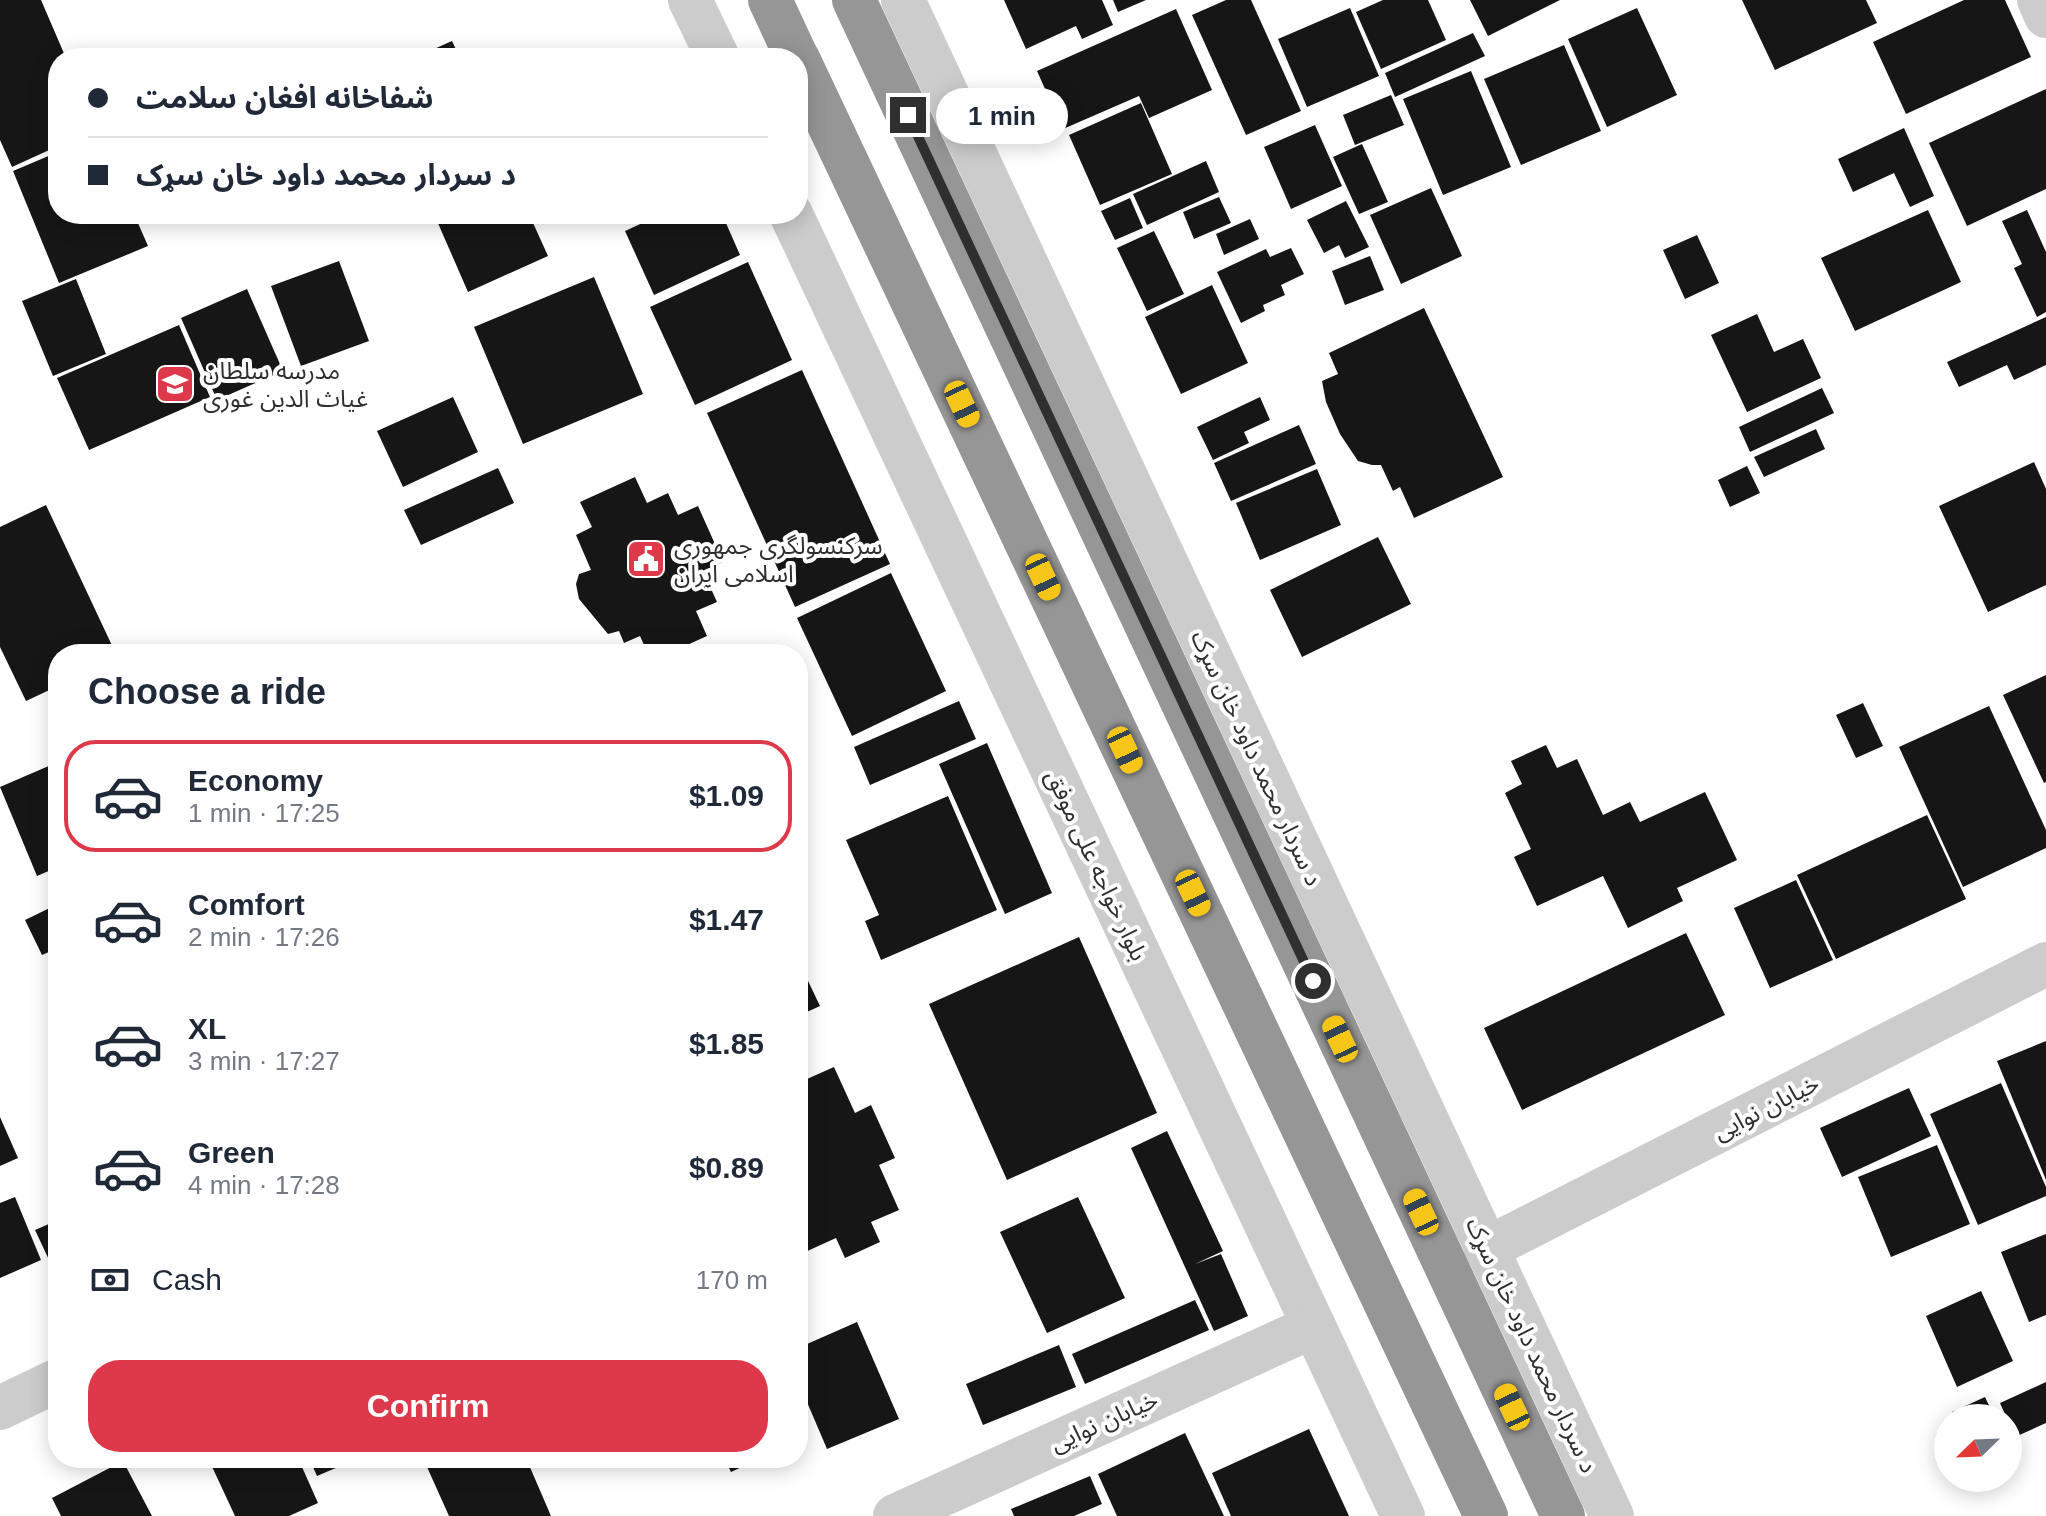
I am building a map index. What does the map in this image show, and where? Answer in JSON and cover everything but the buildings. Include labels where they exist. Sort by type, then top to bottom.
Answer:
[{"type":"highway","points":[[770,0],[793,48]]},
{"type":"highway","name":"د سردار محمد داود خان سړک","points":[[854,0],[1563,1516]]},
{"type":"highway","points":[[808,80],[1486,1516]]},
{"type":"highway","points":[[1384,1296],[1448,1270]]},
{"type":"street","points":[[690,0],[713,48]]},
{"type":"street","name":"د سردار محمد داود خان سړک","points":[[903,0],[1612,1516]]},
{"type":"street","points":[[2039,0],[2046,16]]},
{"type":"street","name":"بلوار خواجه علی موفق","points":[[796,224],[1403,1516]]},
{"type":"street","name":"خیابان نوایی","points":[[1486,1249],[2046,964]]},
{"type":"street","name":"خیابان نوایی","points":[[895,1516],[1314,1326]]},
{"type":"street","points":[[0,1408],[48,1385]]},
{"type":"place","name":"مدرسه سلطان غیاث الدین غوری","points":[[175,384]]},
{"type":"place","name":"سرکنسولگری جمهوری اسلامی ایران","points":[[646,559]]},
{"type":"route","points":[[908,115],[1313,981]]}]
